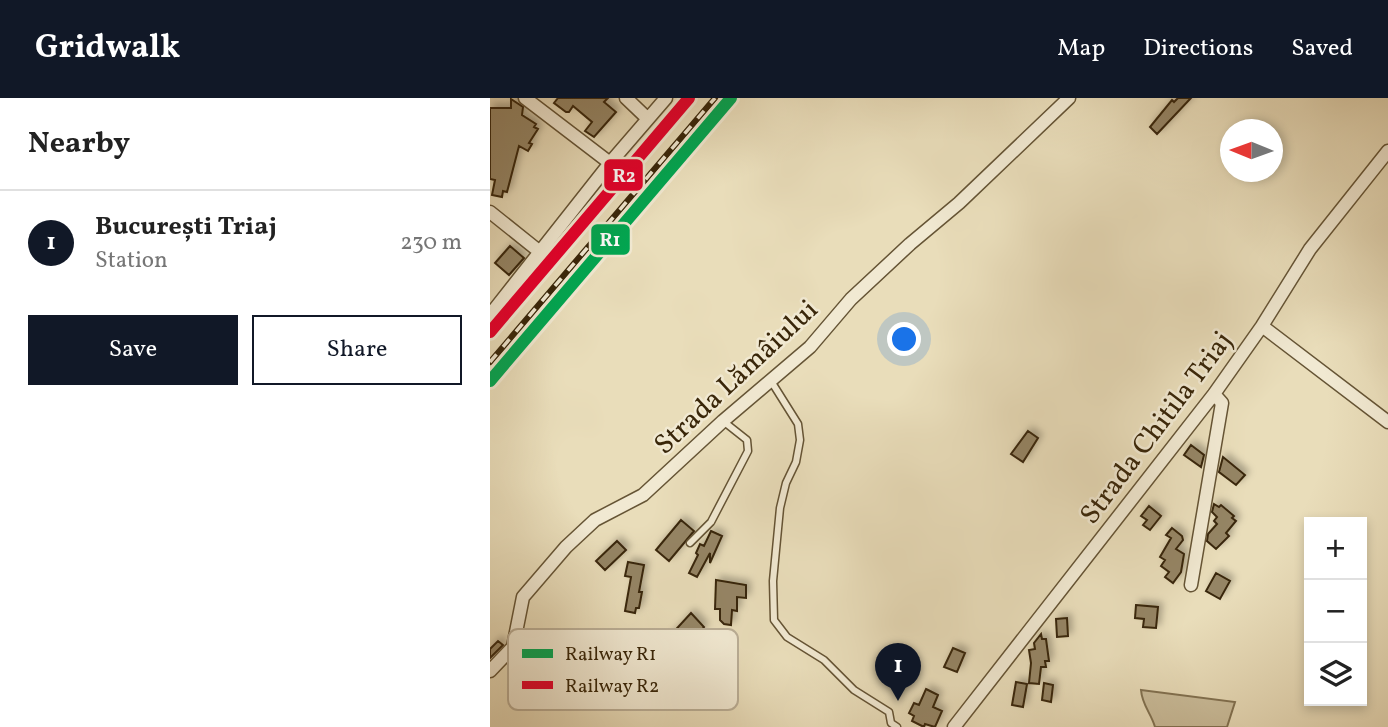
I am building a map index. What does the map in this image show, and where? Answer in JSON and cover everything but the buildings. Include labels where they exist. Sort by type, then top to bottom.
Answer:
[{"type":"street","points":[[524,98],[610,163]]},
{"type":"street","points":[[626,98],[648,119]]},
{"type":"street","points":[[490,315],[610,163],[666,98]]},
{"type":"street","name":"Strada Lămâiului","points":[[517,629],[523,597],[566,547],[596,520],[643,495],[723,421],[810,347],[850,299],[959,204],[1069,98]]},
{"type":"street","name":"Strada Chitila Triaj","points":[[954,727],[1214,394],[1262,326],[1310,248],[1388,151]]},
{"type":"street","points":[[490,212],[540,253]]},
{"type":"street","points":[[1262,326],[1388,422]]},
{"type":"street","points":[[1191,585],[1222,403],[1214,394]]},
{"type":"street","name":"Strada Lămâiului","points":[[490,671],[508,652]]},
{"type":"lane","points":[[771,381],[797,424],[800,440],[796,462],[786,483],[780,508],[772,612],[778,627],[795,643],[824,660],[854,690],[889,712],[891,723],[897,727]]},
{"type":"lane","points":[[690,543],[711,522],[748,451],[747,440],[723,421]]},
{"type":"shaded area","points":[[1141,690],[1235,702],[1227,727],[1155,727]]},
{"type":"railway","points":[[490,332],[689,98]]},
{"type":"railway","points":[[490,362],[715,98]]},
{"type":"railway","points":[[490,381],[731,98]]},
{"type":"rail line","name":"R2","points":[[490,332],[689,98]]},
{"type":"rail line","name":"R1","points":[[490,381],[731,98]]},
{"type":"place","name":"București Triaj","points":[[898,701]]}]
